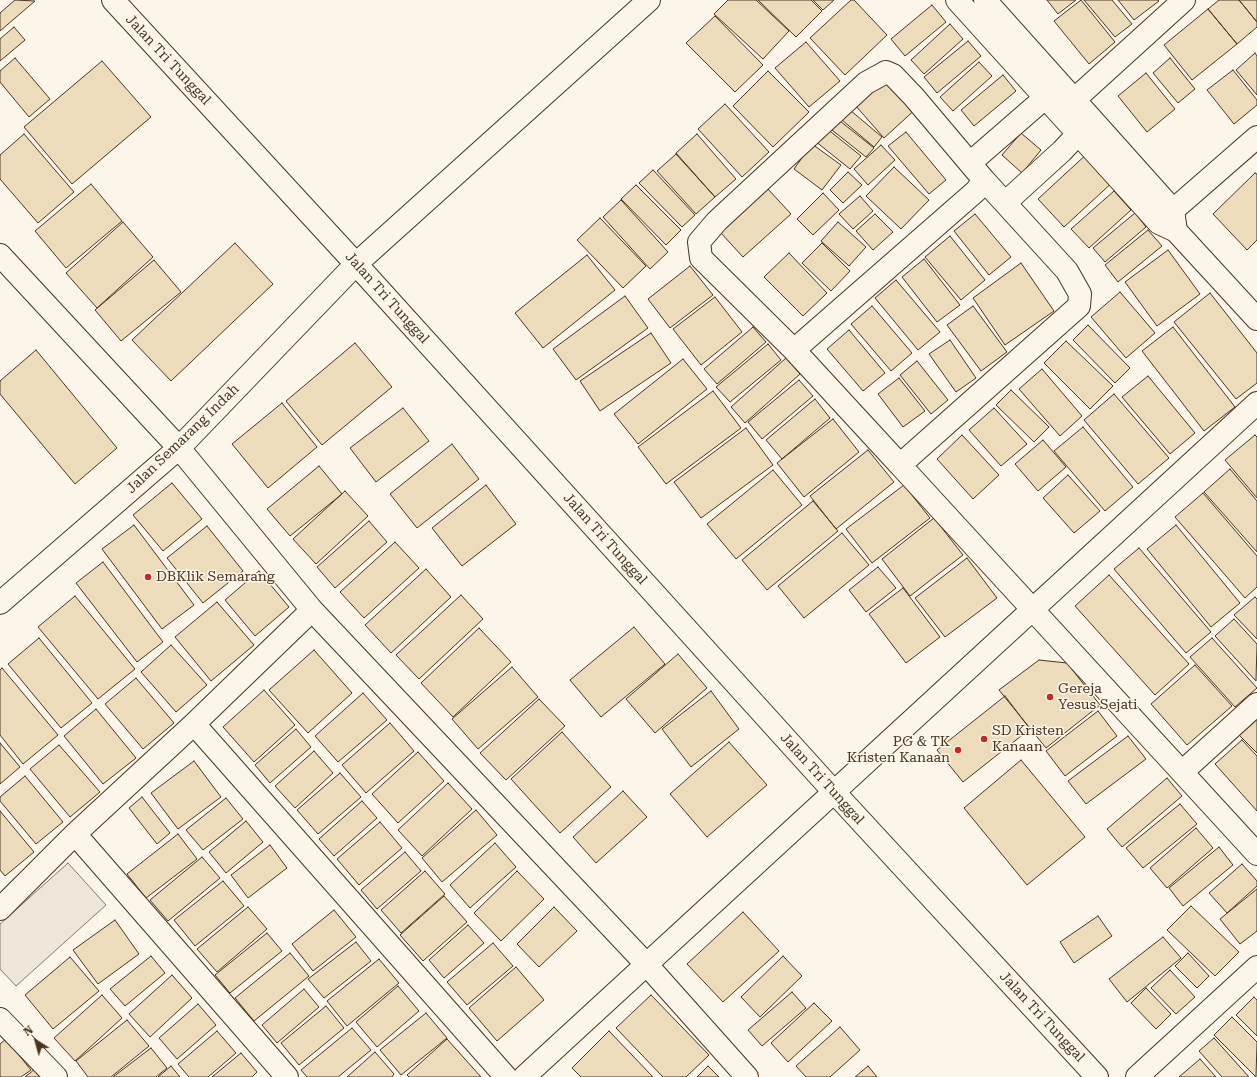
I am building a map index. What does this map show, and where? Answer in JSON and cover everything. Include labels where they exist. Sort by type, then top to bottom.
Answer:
[{"type":"street","name":"Jalan Tri Tunggal","points":[[113,0],[356,264],[834,792],[1097,1077]]},
{"type":"street","name":"Jalan Semarang Indah","points":[[0,603],[178,448],[356,264],[649,0]]},
{"type":"street","points":[[986,0],[1075,99],[1170,221],[1257,318]]},
{"type":"street","points":[[1075,99],[1184,0]]},
{"type":"street","points":[[958,1],[1079,133],[1170,221]]},
{"type":"street","points":[[900,465],[1079,306],[1080,294],[1067,272],[1006,202],[984,180],[914,97],[893,75],[886,72],[866,83],[717,221],[699,242],[701,258],[794,350],[1257,854]]},
{"type":"street","points":[[970,163],[1046,97]]},
{"type":"street","points":[[1006,202],[1062,151],[1079,133]]},
{"type":"street","points":[[1170,221],[1257,137]]},
{"type":"street","points":[[794,350],[976,191],[984,180]]},
{"type":"street","points":[[0,255],[178,448],[312,610],[647,965],[747,1077]]},
{"type":"street","points":[[524,1077],[1257,403]]},
{"type":"street","points":[[0,909],[75,834],[194,724],[312,610]]},
{"type":"street","points":[[1182,772],[1257,704]]},
{"type":"street","points":[[194,724],[506,1077]]},
{"type":"street","points":[[75,834],[287,1077]]},
{"type":"street","points":[[1137,1077],[1257,967]]},
{"type":"street","points":[[0,1018],[56,1077]]},
{"type":"shaded area","points":[[68,863],[106,905],[16,986],[0,969],[0,924]]},
{"type":"building","points":[[15,0],[35,1],[0,31],[0,13]]},
{"type":"building","points":[[728,0],[756,0],[789,31],[763,59],[714,14]]},
{"type":"building","points":[[758,0],[811,0],[822,11],[796,37]]},
{"type":"building","points":[[813,0],[834,0],[823,10]]},
{"type":"building","points":[[851,0],[854,0],[887,35],[845,75],[810,38]]},
{"type":"building","points":[[1047,0],[1076,0],[1058,14]]},
{"type":"building","points":[[1081,0],[1115,42],[1089,64],[1054,21]]},
{"type":"building","points":[[1084,0],[1112,0],[1132,24],[1115,37]]},
{"type":"building","points":[[1118,0],[1158,0],[1159,1],[1134,20]]},
{"type":"building","points":[[1219,0],[1239,0],[1257,22],[1257,27],[1237,44],[1208,9]]},
{"type":"building","points":[[1239,0],[1257,0],[1257,22]]},
{"type":"building","points":[[932,5],[946,22],[905,56],[891,39]]},
{"type":"building","points":[[1208,9],[1237,44],[1192,80],[1164,45]]},
{"type":"building","points":[[715,16],[763,65],[735,92],[686,43]]},
{"type":"building","points":[[950,24],[963,39],[924,74],[911,60]]},
{"type":"building","points":[[14,27],[25,40],[0,61],[0,39]]},
{"type":"building","points":[[968,41],[981,56],[937,93],[924,77]]},
{"type":"building","points":[[806,42],[840,81],[809,107],[775,68]]},
{"type":"building","points":[[1255,53],[1257,56],[1257,95],[1236,70]]},
{"type":"building","points":[[15,58],[50,99],[29,117],[0,82],[0,71]]},
{"type":"building","points":[[1170,58],[1195,89],[1178,103],[1153,73]]},
{"type":"building","points":[[102,61],[151,117],[72,184],[24,127]]},
{"type":"building","points":[[979,62],[992,76],[953,111],[940,97]]},
{"type":"building","points":[[1233,70],[1257,100],[1257,105],[1234,124],[1207,90]]},
{"type":"building","points":[[768,71],[809,112],[773,147],[733,106]]},
{"type":"building","points":[[1146,73],[1175,109],[1147,132],[1118,96]]},
{"type":"building","points":[[889,75],[918,107],[884,138],[855,105]]},
{"type":"building","points":[[1003,75],[1016,91],[974,126],[961,110]]},
{"type":"building","points":[[725,104],[769,152],[742,177],[698,129]]},
{"type":"building","points":[[850,110],[882,137],[874,147],[842,120]]},
{"type":"building","points":[[840,121],[874,148],[866,157],[832,130]]},
{"type":"building","points":[[826,128],[861,156],[850,169],[815,141]]},
{"type":"building","points":[[906,132],[946,180],[929,194],[888,146]]},
{"type":"building","points":[[1021,133],[1041,150],[1022,173],[1002,155]]},
{"type":"building","points":[[24,134],[74,192],[38,223],[0,179],[0,155]]},
{"type":"building","points":[[697,134],[736,179],[715,197],[676,153]]},
{"type":"building","points":[[812,144],[841,165],[822,190],[794,169]]},
{"type":"building","points":[[881,145],[895,160],[868,185],[854,169]]},
{"type":"building","points":[[1090,151],[1116,179],[1064,227],[1038,199]]},
{"type":"building","points":[[676,154],[715,197],[696,214],[657,171]]},
{"type":"building","points":[[894,167],[929,200],[901,229],[866,196]]},
{"type":"building","points":[[653,170],[695,215],[682,227],[639,183]]},
{"type":"building","points":[[848,172],[862,185],[843,203],[830,190]]},
{"type":"building","points":[[1255,173],[1257,174],[1257,240],[1247,250],[1213,214]]},
{"type":"building","points":[[91,184],[122,221],[66,268],[35,231]]},
{"type":"building","points":[[636,185],[681,230],[666,245],[621,199]]},
{"type":"building","points":[[767,188],[791,214],[743,257],[720,232]]},
{"type":"building","points":[[1114,191],[1131,210],[1089,248],[1071,229]]},
{"type":"building","points":[[823,193],[839,210],[813,235],[797,219]]},
{"type":"building","points":[[860,196],[873,211],[853,229],[839,214]]},
{"type":"building","points":[[621,200],[668,252],[650,269],[603,217]]},
{"type":"building","points":[[1135,213],[1146,227],[1105,262],[1093,248]]},
{"type":"building","points":[[875,214],[893,232],[873,250],[856,231]]},
{"type":"building","points":[[975,214],[1011,257],[989,275],[954,231]]},
{"type":"building","points":[[600,218],[646,266],[623,288],[577,240]]},
{"type":"building","points":[[123,222],[153,257],[97,308],[66,273]]},
{"type":"building","points":[[838,222],[866,247],[849,266],[821,241]]},
{"type":"building","points":[[1148,230],[1162,246],[1118,282],[1105,265]]},
{"type":"building","points":[[950,236],[985,280],[961,300],[925,257]]},
{"type":"building","points":[[235,243],[273,284],[171,381],[132,340]]},
{"type":"building","points":[[822,243],[850,271],[831,291],[802,263]]},
{"type":"building","points":[[1168,250],[1200,294],[1157,326],[1125,282]]},
{"type":"building","points":[[789,253],[827,293],[803,316],[764,277]]},
{"type":"building","points":[[587,255],[615,290],[543,348],[515,313]]},
{"type":"building","points":[[924,259],[960,305],[937,322],[902,277]]},
{"type":"building","points":[[154,260],[181,292],[121,341],[95,310]]},
{"type":"building","points":[[1021,263],[1054,311],[1005,345],[973,298]]},
{"type":"building","points":[[690,266],[713,295],[670,328],[648,299]]},
{"type":"building","points":[[896,280],[940,332],[918,350],[875,298]]},
{"type":"building","points":[[1120,292],[1155,333],[1126,358],[1091,317]]},
{"type":"building","points":[[1210,293],[1257,353],[1257,383],[1236,399],[1174,322]]},
{"type":"building","points":[[625,296],[648,328],[576,380],[553,349]]},
{"type":"building","points":[[715,297],[742,332],[701,365],[673,329]]},
{"type":"building","points":[[872,306],[912,353],[891,371],[851,324]]},
{"type":"building","points":[[973,306],[1007,352],[981,371],[947,325]]},
{"type":"building","points":[[1088,325],[1130,368],[1115,383],[1073,340]]},
{"type":"building","points":[[753,327],[766,342],[717,384],[704,369]]},
{"type":"building","points":[[1173,327],[1235,407],[1204,431],[1142,351]]},
{"type":"building","points":[[849,330],[885,373],[863,391],[827,349]]},
{"type":"building","points":[[651,333],[671,363],[600,411],[580,381]]},
{"type":"building","points":[[950,340],[976,378],[956,392],[929,354]]},
{"type":"building","points":[[1066,341],[1113,386],[1090,409],[1044,363]]},
{"type":"building","points":[[355,343],[392,387],[322,445],[286,401]]},
{"type":"building","points":[[768,344],[781,360],[730,402],[716,387]]},
{"type":"building","points":[[36,350],[117,448],[75,484],[0,394],[0,381]]},
{"type":"building","points":[[786,358],[800,374],[745,423],[731,407]]},
{"type":"building","points":[[683,359],[707,389],[638,444],[614,414]]},
{"type":"building","points":[[917,361],[948,400],[931,414],[900,375]]},
{"type":"building","points":[[1042,369],[1082,416],[1060,436],[1019,389]]},
{"type":"building","points":[[1148,376],[1195,433],[1170,454],[1122,397]]},
{"type":"building","points":[[899,378],[925,411],[903,427],[878,394]]},
{"type":"building","points":[[799,380],[813,396],[762,439],[748,422]]},
{"type":"building","points":[[1011,390],[1049,427],[1034,442],[996,405]]},
{"type":"building","points":[[713,391],[741,428],[666,484],[638,447]]},
{"type":"building","points":[[1114,394],[1169,458],[1138,484],[1084,420]]},
{"type":"building","points":[[815,399],[830,418],[782,459],[766,440]]},
{"type":"building","points":[[282,403],[317,447],[268,488],[232,444]]},
{"type":"building","points":[[403,408],[429,441],[376,482],[350,448]]},
{"type":"building","points":[[994,408],[1027,444],[1001,466],[969,430]]},
{"type":"building","points":[[833,419],[859,452],[804,497],[777,463]]},
{"type":"building","points":[[1083,427],[1133,487],[1105,511],[1054,451]]},
{"type":"building","points":[[746,428],[773,465],[701,518],[674,482]]},
{"type":"building","points":[[962,435],[999,475],[973,499],[937,459]]},
{"type":"building","points":[[1255,435],[1257,437],[1257,498],[1225,460]]},
{"type":"building","points":[[1043,440],[1066,467],[1038,491],[1015,464]]},
{"type":"building","points":[[452,444],[479,479],[417,528],[390,494]]},
{"type":"building","points":[[868,450],[894,482],[836,529],[810,496]]},
{"type":"building","points":[[319,466],[342,494],[290,536],[267,509]]},
{"type":"building","points":[[1230,469],[1257,501],[1257,552],[1204,492]]},
{"type":"building","points":[[773,470],[802,505],[736,559],[707,524]]},
{"type":"building","points":[[1068,475],[1100,511],[1074,533],[1043,498]]},
{"type":"building","points":[[172,483],[202,519],[163,551],[133,515]]},
{"type":"building","points":[[486,485],[516,524],[462,566],[432,528]]},
{"type":"building","points":[[904,485],[930,518],[872,563],[846,529]]},
{"type":"building","points":[[345,491],[368,516],[316,564],[293,539]]},
{"type":"building","points":[[1203,493],[1257,556],[1257,587],[1245,598],[1175,517]]},
{"type":"building","points":[[813,501],[838,531],[767,590],[742,560]]},
{"type":"building","points":[[934,518],[963,555],[910,596],[882,559]]},
{"type":"building","points":[[369,521],[387,542],[335,588],[317,567]]},
{"type":"building","name":"DBKlik Semarang","points":[[134,525],[194,605],[162,629],[102,549]]},
{"type":"building","points":[[1176,525],[1240,603],[1211,627],[1147,549]]},
{"type":"building","points":[[207,526],[243,571],[203,603],[167,558]]},
{"type":"building","points":[[842,533],[869,565],[804,618],[778,586]]},
{"type":"building","points":[[395,542],[419,568],[364,618],[340,592]]},
{"type":"building","points":[[1139,548],[1211,632],[1186,653],[1114,569]]},
{"type":"building","points":[[967,558],[997,598],[945,637],[915,598]]},
{"type":"building","points":[[103,562],[163,642],[137,662],[76,583]]},
{"type":"building","points":[[878,567],[896,588],[866,612],[849,590]]},
{"type":"building","points":[[426,569],[451,597],[391,653],[365,625]]},
{"type":"building","points":[[259,571],[289,607],[255,636],[225,600]]},
{"type":"building","points":[[1109,575],[1189,664],[1155,695],[1075,606]]},
{"type":"building","points":[[903,588],[940,637],[906,663],[869,614]]},
{"type":"building","points":[[461,595],[483,619],[419,679],[396,655]]},
{"type":"building","points":[[75,596],[135,669],[98,699],[38,627]]},
{"type":"building","points":[[1255,597],[1257,599],[1257,639],[1234,615]]},
{"type":"building","points":[[217,602],[254,645],[211,681],[175,637]]},
{"type":"building","points":[[1234,619],[1257,644],[1256,681],[1215,636]]},
{"type":"building","points":[[634,627],[665,664],[601,717],[570,680]]},
{"type":"building","points":[[479,628],[511,662],[453,717],[421,683]]},
{"type":"building","points":[[39,638],[92,703],[61,728],[8,664]]},
{"type":"building","points":[[1212,638],[1257,688],[1235,707],[1190,657]]},
{"type":"building","points":[[171,645],[207,685],[176,712],[141,672]]},
{"type":"building","points":[[314,650],[352,693],[308,733],[269,690]]},
{"type":"building","points":[[678,654],[707,688],[655,733],[626,699]]},
{"type":"building","name":"Gereja Yesus Sejati","points":[[1039,660],[1067,663],[1100,705],[1046,748],[999,690]]},
{"type":"building","points":[[1195,665],[1232,706],[1187,745],[1151,704]]},
{"type":"building","points":[[512,667],[538,697],[478,749],[452,719]]},
{"type":"building","points":[[2,668],[58,735],[23,764],[0,735],[0,670]]},
{"type":"building","points":[[136,678],[174,723],[143,749],[105,704]]},
{"type":"building","points":[[264,690],[295,725],[254,762],[223,727]]},
{"type":"building","points":[[711,691],[739,729],[691,767],[662,729]]},
{"type":"building","points":[[363,693],[387,720],[338,762],[315,736]]},
{"type":"building","name":"SD Kristen Kanaan","points":[[1005,696],[1030,729],[963,782],[937,750]]},
{"type":"building","points":[[539,699],[565,726],[506,780],[480,753]]},
{"type":"building","points":[[96,709],[136,758],[103,784],[64,736]]},
{"type":"building","points":[[1098,711],[1117,736],[1065,776],[1046,751]]},
{"type":"building","points":[[1257,717],[1257,753],[1239,735]]},
{"type":"building","points":[[390,723],[414,751],[366,793],[342,765]]},
{"type":"building","points":[[296,729],[311,747],[270,783],[255,765]]},
{"type":"building","points":[[562,732],[611,787],[560,833],[511,779]]},
{"type":"building","points":[[1128,736],[1146,759],[1086,804],[1068,781]]},
{"type":"building","points":[[1242,740],[1257,756],[1257,811],[1215,764]]},
{"type":"building","points":[[729,742],[767,785],[707,837],[670,794]]},
{"type":"building","points":[[0,743],[20,767],[0,784]]},
{"type":"building","points":[[59,745],[100,792],[70,817],[30,769]]},
{"type":"building","points":[[314,751],[333,773],[295,808],[275,786]]},
{"type":"building","points":[[418,752],[444,781],[398,823],[372,794]]},
{"type":"building","points":[[1021,760],[1085,837],[1027,885],[964,808]]},
{"type":"building","points":[[194,761],[221,797],[178,829],[151,793]]},
{"type":"building","points":[[340,773],[361,797],[318,834],[297,810]]},
{"type":"building","points":[[25,776],[63,822],[36,844],[0,801],[0,797]]},
{"type":"building","points":[[1167,778],[1182,796],[1122,847],[1107,829]]},
{"type":"building","points":[[448,783],[472,809],[422,856],[398,830]]},
{"type":"building","points":[[623,791],[647,817],[596,863],[573,837]]},
{"type":"building","points":[[142,797],[170,833],[157,844],[129,808]]},
{"type":"building","points":[[226,798],[243,819],[203,850],[186,830]]},
{"type":"building","points":[[362,801],[377,818],[334,856],[319,839]]},
{"type":"building","points":[[1180,804],[1197,824],[1143,868],[1126,848]]},
{"type":"building","points":[[476,810],[497,835],[442,882],[422,858]]},
{"type":"building","points":[[0,811],[34,852],[5,876],[0,870]]},
{"type":"building","points":[[246,821],[263,842],[226,873],[209,852]]},
{"type":"building","points":[[380,822],[402,848],[359,885],[337,859]]},
{"type":"building","points":[[1196,828],[1213,848],[1167,888],[1150,868]]},
{"type":"building","points":[[178,834],[197,859],[146,898],[127,874]]},
{"type":"building","points":[[495,843],[516,867],[470,908],[450,885]]},
{"type":"building","points":[[270,845],[287,868],[248,898],[231,875]]},
{"type":"building","points":[[1219,847],[1233,865],[1183,906],[1169,888]]},
{"type":"building","points":[[405,852],[421,871],[377,909],[361,890]]},
{"type":"building","points":[[202,857],[220,878],[168,921],[150,900]]},
{"type":"building","points":[[1242,864],[1257,881],[1257,886],[1227,913],[1209,893]]},
{"type":"building","points":[[425,871],[445,894],[401,933],[381,910]]},
{"type":"building","points":[[517,871],[544,899],[501,941],[474,913]]},
{"type":"building","points":[[223,881],[244,906],[195,946],[174,920]]},
{"type":"building","points":[[1257,889],[1257,931],[1240,944],[1220,919]]},
{"type":"building","points":[[444,896],[467,922],[423,961],[400,935]]},
{"type":"building","points":[[1191,906],[1239,952],[1215,976],[1167,930]]},
{"type":"building","points":[[248,907],[267,929],[217,972],[197,949]]},
{"type":"building","points":[[554,907],[577,931],[539,967],[517,944]]},
{"type":"building","points":[[334,910],[356,937],[313,971],[292,944]]},
{"type":"building","points":[[743,912],[779,951],[723,1002],[687,964]]},
{"type":"building","points":[[1098,916],[1112,936],[1074,963],[1060,942]]},
{"type":"building","points":[[115,920],[139,954],[98,984],[73,950]]},
{"type":"building","points":[[468,925],[484,943],[444,978],[429,960]]},
{"type":"building","points":[[267,933],[282,951],[230,993],[215,975]]},
{"type":"building","points":[[1163,937],[1181,958],[1127,1002],[1109,979]]},
{"type":"building","points":[[356,942],[371,961],[324,998],[308,979]]},
{"type":"building","points":[[493,943],[513,966],[467,1005],[447,982]]},
{"type":"building","points":[[290,953],[309,976],[254,1021],[235,998]]},
{"type":"building","points":[[1188,953],[1209,976],[1197,988],[1175,966]]},
{"type":"building","points":[[151,956],[165,973],[125,1006],[110,989]]},
{"type":"building","points":[[783,956],[802,976],[760,1017],[741,997]]},
{"type":"building","points":[[70,957],[99,991],[53,1029],[25,995]]},
{"type":"building","points":[[379,959],[399,983],[347,1026],[327,1001]]},
{"type":"building","points":[[516,967],[544,1000],[497,1041],[469,1008]]},
{"type":"building","points":[[1170,970],[1195,997],[1176,1014],[1151,988]]},
{"type":"building","points":[[172,975],[192,998],[150,1037],[129,1014]]},
{"type":"building","points":[[398,986],[419,1011],[377,1047],[356,1022]]},
{"type":"building","points":[[1146,988],[1171,1014],[1156,1029],[1131,1003]]},
{"type":"building","points":[[304,989],[319,1007],[277,1043],[262,1025]]},
{"type":"building","points":[[792,992],[806,1008],[762,1046],[748,1030]]},
{"type":"building","points":[[102,995],[122,1018],[75,1061],[54,1038]]},
{"type":"building","points":[[651,995],[709,1055],[686,1077],[663,1077],[616,1028]]},
{"type":"building","points":[[1254,997],[1257,1000],[1257,1036],[1236,1015]]},
{"type":"building","points":[[814,1003],[832,1021],[788,1062],[771,1043]]},
{"type":"building","points":[[198,1004],[216,1025],[177,1059],[159,1038]]},
{"type":"building","points":[[326,1006],[344,1028],[299,1065],[281,1043]]},
{"type":"building","points":[[426,1013],[447,1038],[401,1075],[380,1050]]},
{"type":"building","points":[[1232,1017],[1257,1042],[1256,1077],[1214,1035]]},
{"type":"building","points":[[127,1020],[149,1046],[111,1077],[88,1077],[76,1061]]},
{"type":"building","points":[[840,1027],[860,1050],[830,1077],[806,1077],[796,1066]]},
{"type":"building","points":[[352,1028],[371,1050],[338,1077],[307,1077],[301,1070]]},
{"type":"building","points":[[217,1031],[236,1053],[208,1077],[189,1077],[178,1064]]},
{"type":"building","points":[[609,1031],[653,1077],[581,1077],[572,1068]]},
{"type":"building","points":[[1214,1038],[1249,1077],[1222,1077],[1199,1051]]},
{"type":"building","points":[[6,1039],[31,1070],[21,1077],[0,1077],[0,1044]]},
{"type":"building","points":[[447,1039],[481,1077],[409,1077],[407,1075]]},
{"type":"building","points":[[151,1048],[167,1068],[156,1077],[113,1077]]},
{"type":"building","points":[[375,1052],[394,1074],[392,1077],[347,1077]]},
{"type":"building","points":[[241,1053],[257,1072],[252,1077],[212,1077]]},
{"type":"building","points":[[1200,1059],[1216,1077],[1179,1077]]},
{"type":"building","points":[[171,1066],[180,1077],[158,1077]]},
{"type":"building","points":[[708,1066],[719,1077],[697,1077]]},
{"type":"building","points":[[868,1066],[877,1077],[855,1077]]},
{"type":"building","points":[[35,1069],[42,1077],[25,1077]]},
{"type":"place","name":"DBKlik Semarang","points":[[148,577]]},
{"type":"place","name":"Gereja Yesus Sejati","points":[[1050,697]]},
{"type":"place","name":"SD Kristen Kanaan","points":[[984,739]]},
{"type":"place","name":"PG & TK Kristen Kanaan","points":[[958,750]]}]
